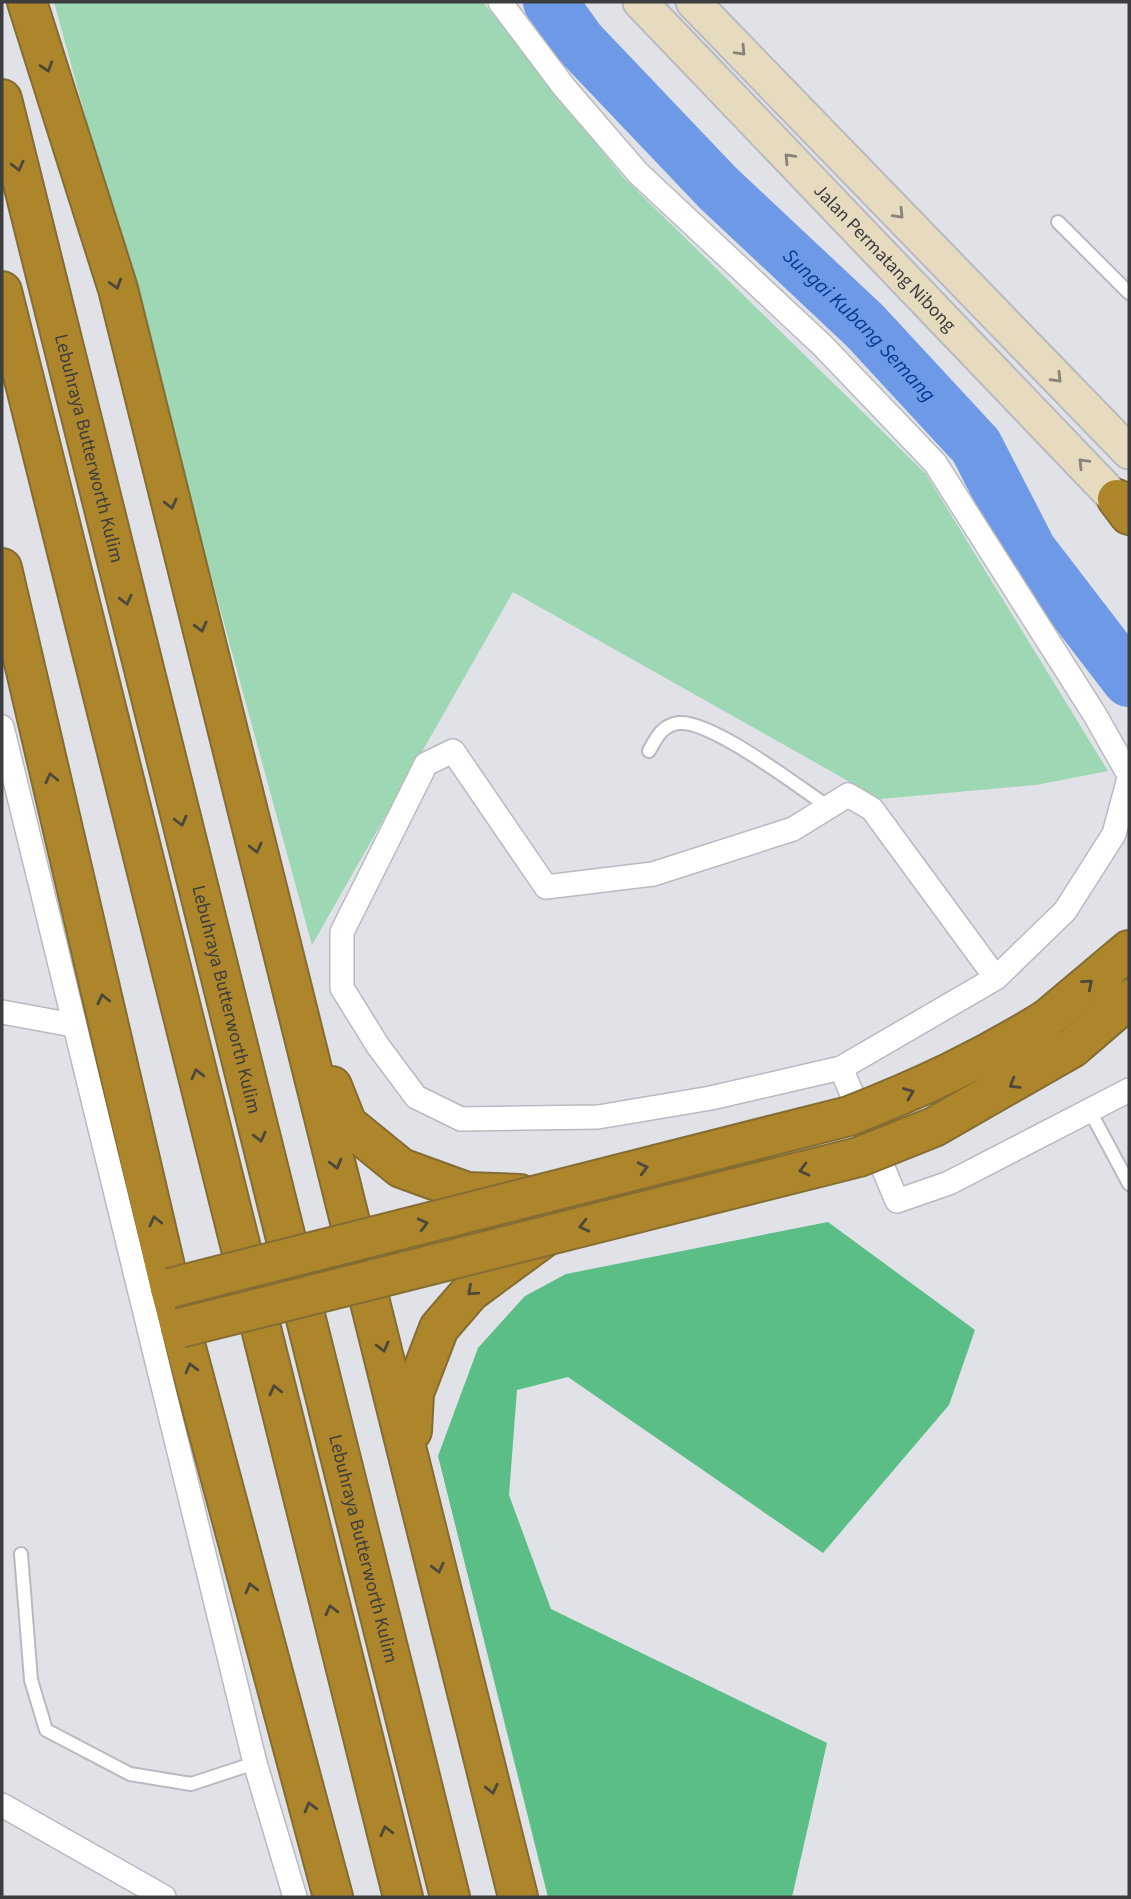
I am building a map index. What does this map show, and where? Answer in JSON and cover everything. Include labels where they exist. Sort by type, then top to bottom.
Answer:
[{"type":"highway","points":[[27,2],[118,289],[290,987],[412,1462],[518,1897]]},
{"type":"highway","name":"Lebuhraya Butterworth Kulim","points":[[2,99],[450,1897]]},
{"type":"highway","points":[[2,291],[402,1897]]},
{"type":"highway","points":[[2,568],[180,1328],[333,1897]]},
{"type":"highway","points":[[170,1287],[849,1116],[922,1088],[987,1057],[1047,1019],[1129,950]]},
{"type":"highway","points":[[290,987],[347,1124],[401,1168],[467,1192],[536,1195]]},
{"type":"highway","points":[[180,1328],[859,1157],[934,1127],[1005,1089],[1072,1048],[1129,999]]},
{"type":"highway","points":[[412,1462],[414,1392],[439,1328],[470,1292],[546,1236]]},
{"type":"main road","name":"Jalan Permatang Nibong","points":[[640,2],[1125,509]]},
{"type":"main road","name":"Jalan Permatang Nibong","points":[[693,2],[1129,452]]},
{"type":"street","points":[[500,2],[564,87],[638,173],[822,345],[934,463],[1088,704],[1129,776],[1114,834],[1065,911],[996,978],[841,1068],[710,1098],[598,1117],[461,1119],[416,1097],[377,1046],[342,988],[342,932],[426,764],[453,751],[546,887],[653,874],[793,829],[848,795],[872,810],[996,978]]},
{"type":"street","points":[[2,727],[255,1763],[295,1897]]},
{"type":"street","points":[[2,1012],[73,1025]]},
{"type":"street","points":[[841,1068],[897,1201],[949,1183],[1129,1090]]},
{"type":"street","points":[[2,1805],[164,1897]]},
{"type":"lane","points":[[1058,222],[1129,293]]},
{"type":"lane","points":[[649,751],[659,732],[677,723],[710,730],[829,807]]},
{"type":"lane","points":[[1090,1111],[1129,1184]]},
{"type":"lane","points":[[21,1554],[31,1680],[47,1730],[131,1774],[191,1784],[255,1763]]},
{"type":"green space","points":[[54,2],[483,2],[622,176],[926,474],[1108,771],[1036,785],[880,799],[513,592],[312,945]]},
{"type":"green space","points":[[828,1222],[975,1330],[949,1405],[823,1553],[568,1377],[517,1390],[509,1495],[551,1609],[827,1743],[792,1897],[548,1897],[438,1456],[478,1348],[525,1296],[566,1274]]},
{"type":"waterway","name":"Sungai Kubang Semang","points":[[550,2],[579,42],[718,188],[865,326],[976,446],[1030,551],[1129,680]]}]
